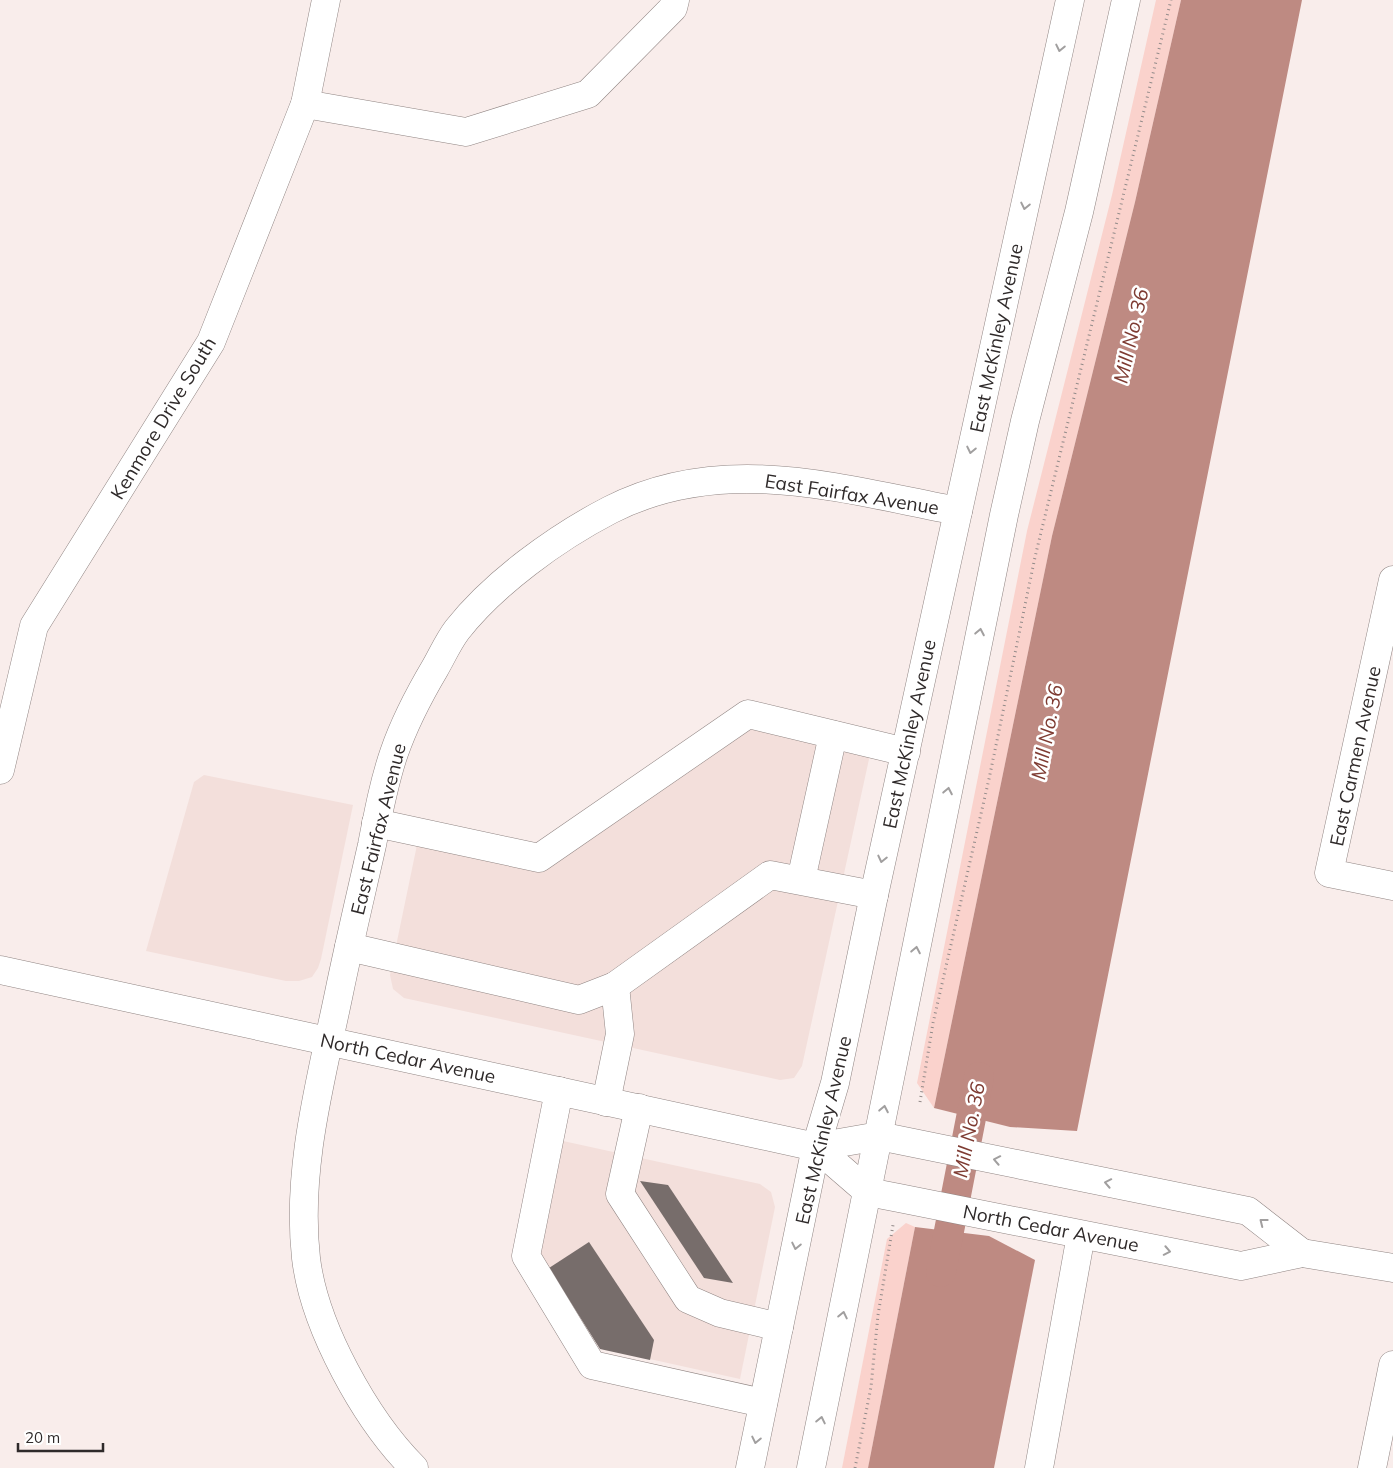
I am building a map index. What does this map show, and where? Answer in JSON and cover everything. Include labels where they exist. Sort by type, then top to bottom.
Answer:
[{"type":"main road","name":"Kenmore Drive South","points":[[0,770],[34,626],[211,342],[305,104],[326,0]]},
{"type":"main road","points":[[305,104],[466,132],[588,94],[672,8],[674,0]]},
{"type":"main road","name":"East McKinley Avenue","points":[[750,1468],[816,1147],[836,1083],[874,895],[1070,0]]},
{"type":"main road","points":[[811,1468],[1004,515],[1025,421],[1080,212],[1126,0]]},
{"type":"main road","name":"East Fairfax Avenue","points":[[414,1468],[385,1435],[358,1396],[317,1306],[306,1262],[303,1209],[307,1156],[329,1041],[376,823],[394,753],[421,692],[455,633],[482,602],[510,578],[556,542],[612,509],[667,488],[732,478],[777,479],[958,511]]},
{"type":"main road","name":"East Carmen Avenue","points":[[1393,580],[1329,873],[1393,886]]},
{"type":"main road","points":[[376,823],[539,858],[748,714],[906,752]]},
{"type":"main road","points":[[801,880],[833,735]]},
{"type":"main road","points":[[349,947],[579,1000],[615,986],[770,875],[874,895]]},
{"type":"main road","name":"North Cedar Avenue","points":[[0,970],[816,1147],[879,1136],[1248,1211],[1302,1253]]},
{"type":"main road","points":[[606,1102],[620,1034],[615,986]]},
{"type":"main road","points":[[559,1091],[526,1256],[592,1365],[763,1403]]},
{"type":"main road","points":[[638,1108],[620,1194],[688,1299],[720,1313],[779,1327]]},
{"type":"main road","name":"North Cedar Avenue","points":[[816,1147],[868,1192],[1241,1266],[1302,1253],[1393,1268]]},
{"type":"main road","points":[[1038,1468],[1081,1235]]},
{"type":"main road","points":[[1372,1468],[1393,1365]]},
{"type":"path","points":[[920,1102],[933,1023],[1035,557],[1171,0]]},
{"type":"path","points":[[855,1468],[871,1387],[878,1315],[894,1222]]},
{"type":"shaded area","points":[[1156,0],[1181,0],[1135,202],[1052,536],[934,1108],[917,1083],[1027,531],[1112,195]]},
{"type":"shaded area","points":[[747,724],[871,750],[802,1066],[794,1078],[780,1080],[404,998],[393,989],[390,975],[418,840],[544,867]]},
{"type":"shaded area","points":[[204,775],[353,805],[321,959],[312,977],[299,981],[286,981],[146,951],[194,782]]},
{"type":"shaded area","points":[[563,1141],[760,1184],[771,1192],[775,1207],[740,1379],[600,1348],[540,1254]]},
{"type":"shaded area","points":[[906,1223],[915,1227],[868,1468],[842,1468],[887,1239]]},
{"type":"water","points":[[1181,0],[1302,0],[1077,1131],[1010,1127],[934,1108],[1052,536],[1135,202]]},
{"type":"water","points":[[915,1227],[989,1236],[1035,1260],[994,1468],[868,1468]]},
{"type":"building","points":[[640,1181],[668,1185],[733,1283],[704,1278]]},
{"type":"building","points":[[589,1242],[654,1340],[650,1360],[600,1349],[549,1268]]},
{"type":"waterway","name":"Mill No. 36","points":[[941,1272],[979,1077]]}]
